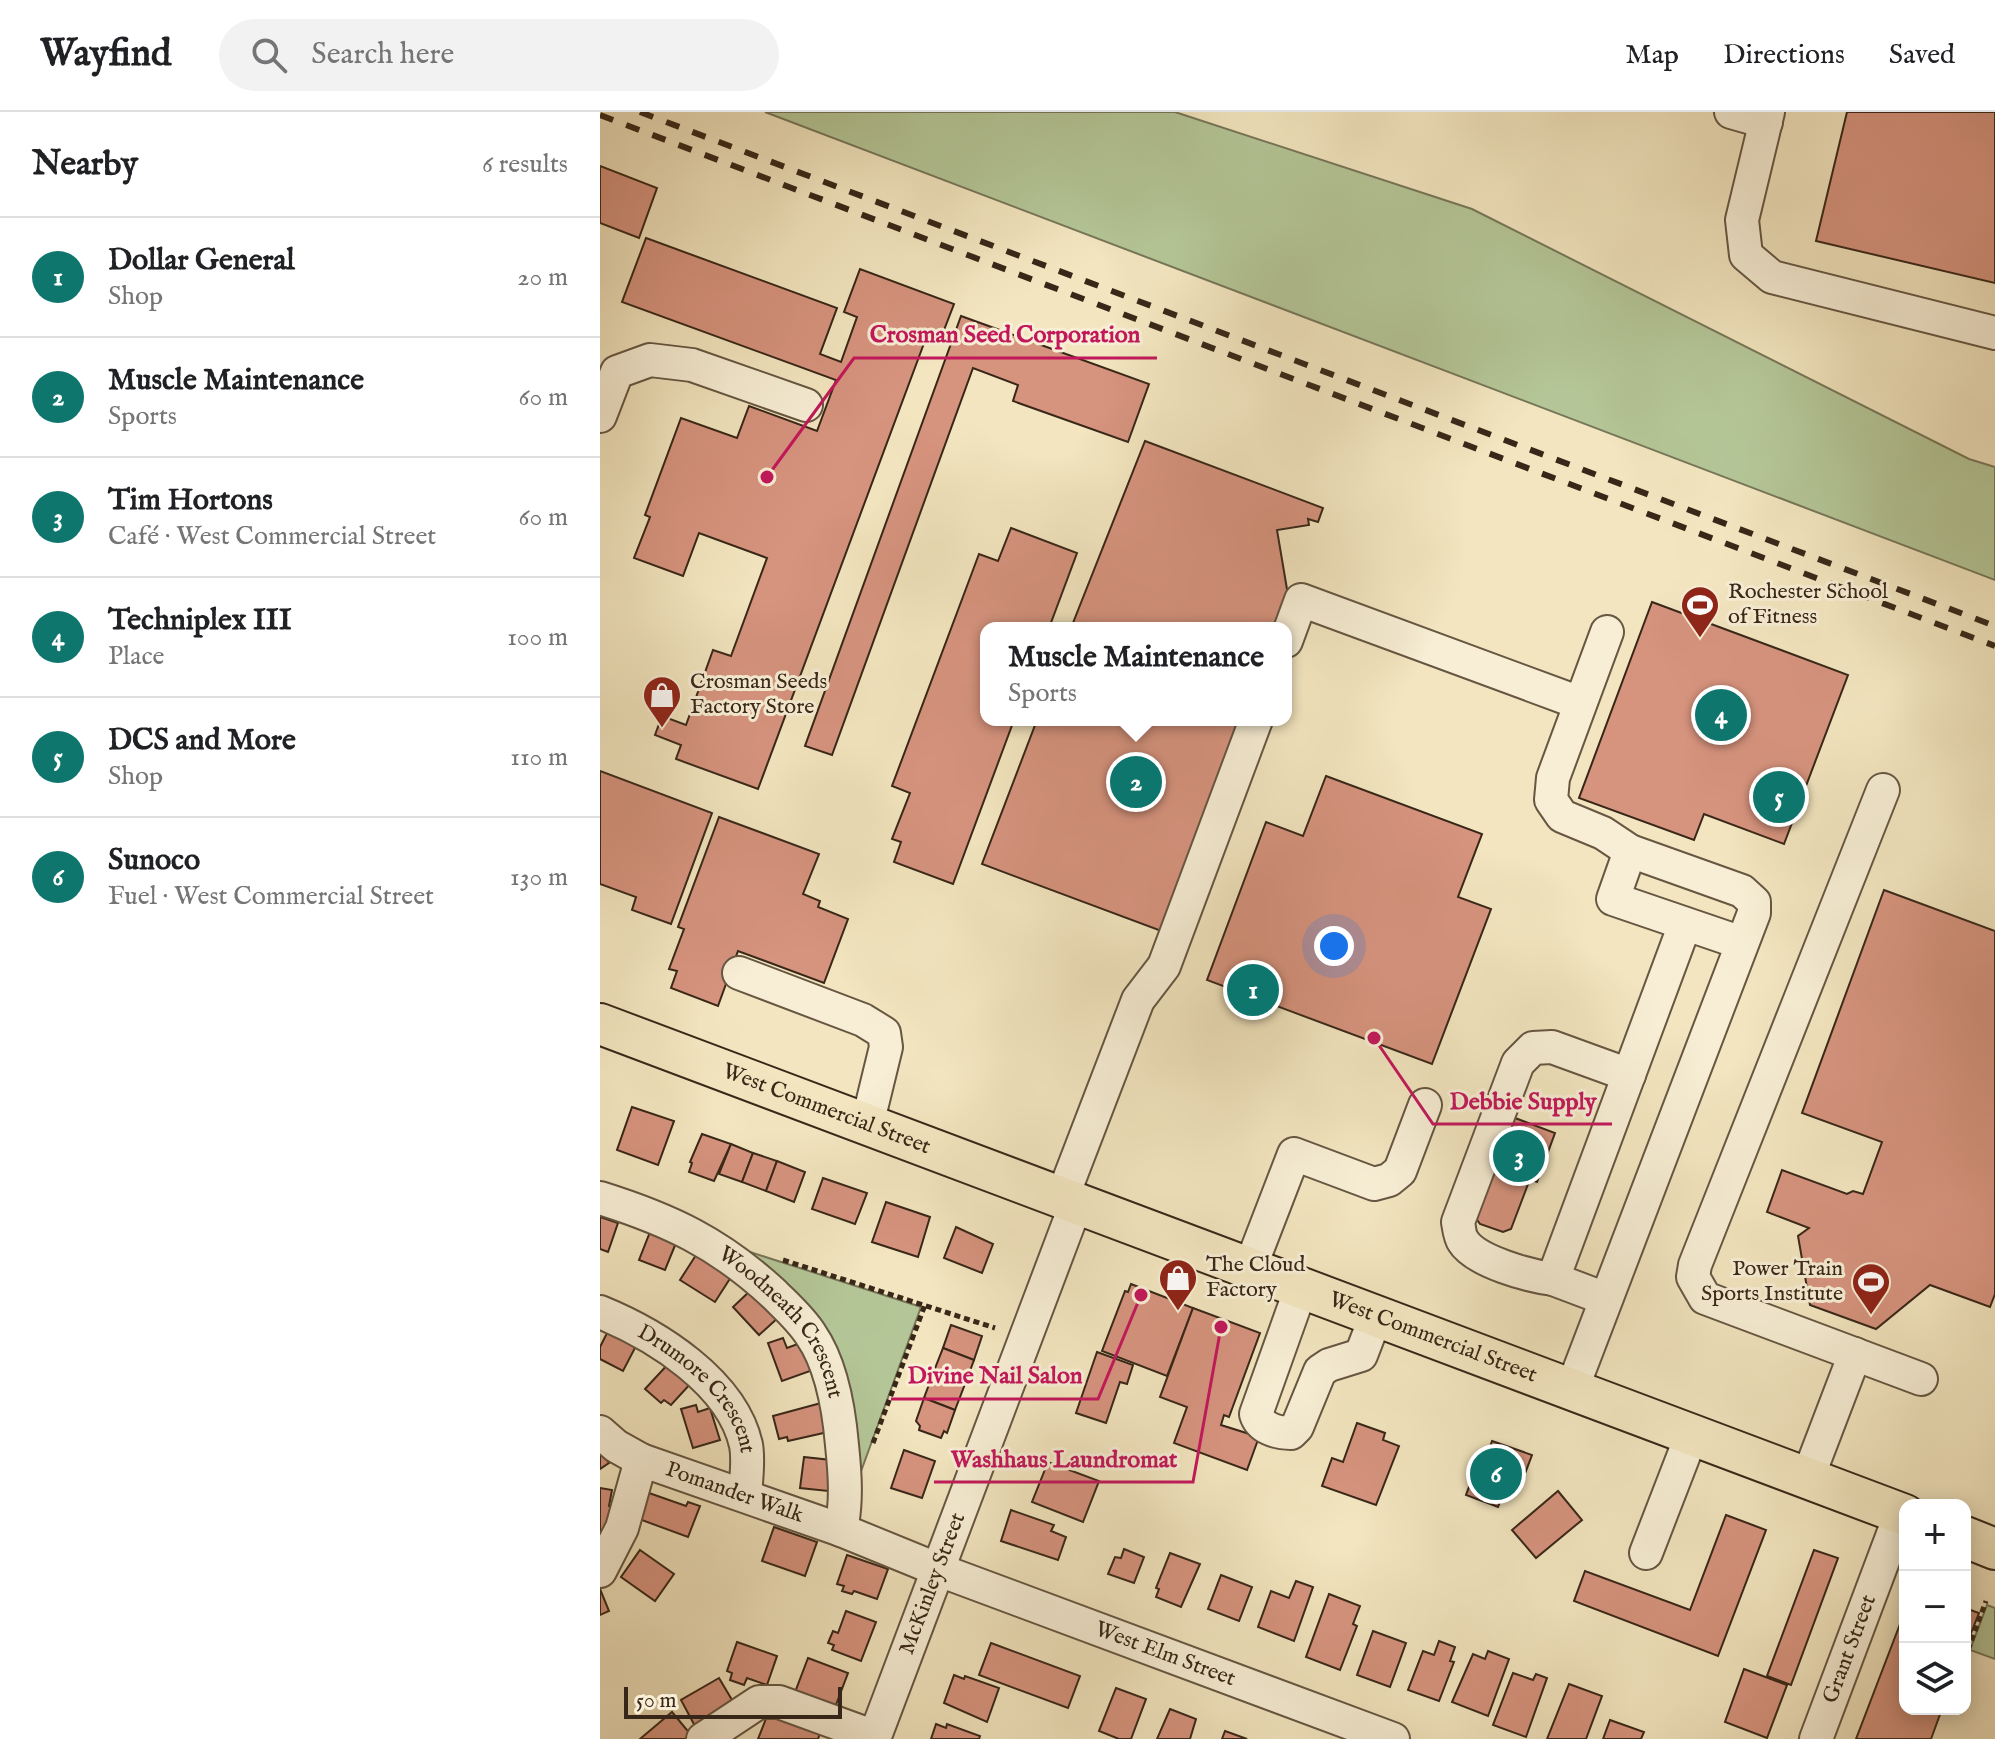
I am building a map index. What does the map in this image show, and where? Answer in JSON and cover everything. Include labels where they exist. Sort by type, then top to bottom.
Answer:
[{"type":"main road","name":"West Commercial Street","points":[[600,1024],[1899,1512]]},
{"type":"main road","points":[[1971,1539],[1995,1549]]},
{"type":"street","points":[[1731,112],[1767,117],[1742,220],[1746,255],[1772,277],[1995,333]]},
{"type":"street","points":[[600,416],[617,372],[650,360],[692,365],[806,405]]},
{"type":"street","points":[[1292,625],[1301,600],[1580,703]]},
{"type":"street","points":[[1572,1389],[1754,913],[1754,902],[1742,891],[1630,851],[1603,833],[1562,816],[1551,800],[1553,778],[1607,632]]},
{"type":"street","name":"McKinley Street","points":[[874,1738],[939,1570],[1138,1000],[1164,966],[1254,726]]},
{"type":"street","points":[[1883,790],[1695,1265],[1693,1277],[1705,1298],[1921,1379]]},
{"type":"street","points":[[1630,851],[1613,899],[1742,943]]},
{"type":"street","points":[[1553,1279],[1685,924]]},
{"type":"street","points":[[739,973],[863,1020],[884,1033],[886,1047],[867,1125]]},
{"type":"street","points":[[1606,1299],[1479,1256],[1462,1241],[1458,1222],[1518,1063],[1533,1048],[1552,1047],[1629,1075]]},
{"type":"street","points":[[1250,1268],[1294,1154],[1374,1184],[1389,1180],[1400,1171],[1425,1105]]},
{"type":"street","name":"Woodneath Crescent","points":[[600,1198],[677,1225],[730,1258],[792,1312],[812,1335],[822,1357],[840,1425],[845,1485],[841,1530]]},
{"type":"street","points":[[1301,1288],[1256,1414],[1264,1426],[1291,1433],[1297,1427],[1320,1371],[1361,1355],[1376,1316]]},
{"type":"street","name":"Drumore Crescent","points":[[600,1312],[648,1336],[676,1355],[725,1398],[735,1413],[746,1449],[745,1495]]},
{"type":"street","points":[[1808,1477],[1855,1354]]},
{"type":"street","points":[[600,1432],[616,1446],[641,1460]]},
{"type":"street","points":[[1646,1553],[1692,1434]]},
{"type":"street","name":"Pomander Walk","points":[[600,1571],[622,1528],[641,1460],[841,1530],[939,1570]]},
{"type":"street","name":"Grant Street","points":[[1816,1739],[1899,1524]]},
{"type":"street","name":"West Elm Street","points":[[939,1570],[1393,1739]]},
{"type":"street","points":[[703,1739],[759,1702],[779,1702],[874,1738]]},
{"type":"path","points":[[730,1258],[746,1248],[995,1328]]},
{"type":"path","points":[[845,1485],[857,1485],[925,1305]]},
{"type":"path","points":[[1971,1643],[1986,1601]]},
{"type":"green space","points":[[765,112],[1175,112],[1472,209],[1969,459],[1995,467],[1995,580]]},
{"type":"green space","points":[[750,1252],[921,1307],[860,1474],[851,1426],[747,1254]]},
{"type":"green space","points":[[1987,1605],[1995,1608],[1995,1659],[1971,1650]]},
{"type":"building","points":[[1847,112],[1995,112],[1995,283],[1816,241]]},
{"type":"building","points":[[600,166],[657,188],[639,238],[600,223]]},
{"type":"building","points":[[646,238],[837,308],[820,354],[841,362],[857,317],[844,312],[860,269],[954,304],[939,343],[926,338],[758,789],[676,759],[681,745],[655,735],[662,716],[686,725],[713,650],[731,656],[767,558],[699,533],[683,576],[634,558],[650,517],[645,515],[681,418],[737,438],[749,406],[817,431],[836,380],[622,302]]},
{"type":"building","points":[[961,316],[1149,384],[1128,442],[1013,401],[1018,385],[973,368],[832,755],[805,746]]},
{"type":"building","points":[[1145,441],[1323,508],[1318,522],[1308,519],[1309,525],[1277,530],[1289,601],[1280,622],[1073,622]]},
{"type":"building","points":[[1011,528],[1077,553],[1051,622],[980,622],[980,726],[1012,726],[953,884],[894,862],[901,842],[892,839],[910,793],[892,786],[979,554],[998,561]]},
{"type":"building","points":[[1652,602],[1848,675],[1784,844],[1704,814],[1694,840],[1579,798]]},
{"type":"building","points":[[1035,726],[1242,726],[1164,932],[982,864]]},
{"type":"building","points":[[600,771],[712,813],[671,924],[632,910],[636,897],[600,884]]},
{"type":"building","points":[[1326,776],[1482,834],[1458,897],[1491,909],[1432,1064],[1207,980],[1266,822],[1303,836]]},
{"type":"building","points":[[719,817],[819,854],[803,894],[820,901],[818,907],[848,919],[824,983],[738,951],[718,1006],[671,988],[677,971],[669,969],[684,929],[678,927]]},
{"type":"building","points":[[1884,890],[1995,931],[1995,1294],[1990,1307],[1930,1285],[1876,1329],[1810,1305],[1798,1236],[1809,1228],[1767,1212],[1782,1170],[1847,1194],[1853,1191],[1863,1194],[1882,1142],[1802,1113]]},
{"type":"building","points":[[632,1107],[674,1121],[658,1165],[617,1150]]},
{"type":"building","points":[[1507,1115],[1555,1133],[1537,1182],[1530,1179],[1511,1229],[1503,1232],[1480,1224],[1475,1217]]},
{"type":"building","points":[[702,1134],[731,1144],[714,1181],[689,1172]]},
{"type":"building","points":[[731,1144],[753,1153],[742,1182],[719,1174]]},
{"type":"building","points":[[753,1153],[777,1161],[766,1191],[742,1182]]},
{"type":"building","points":[[777,1161],[805,1172],[794,1202],[766,1191]]},
{"type":"building","points":[[823,1178],[867,1193],[855,1224],[812,1209]]},
{"type":"building","points":[[886,1202],[930,1217],[918,1257],[872,1242]]},
{"type":"building","points":[[600,1217],[618,1223],[608,1252],[600,1249]]},
{"type":"building","points":[[956,1227],[993,1244],[982,1273],[944,1258]]},
{"type":"building","points":[[650,1232],[676,1243],[665,1270],[639,1260]]},
{"type":"building","points":[[696,1255],[731,1277],[715,1302],[680,1280]]},
{"type":"building","points":[[1131,1284],[1193,1308],[1167,1376],[1102,1351],[1125,1291],[1128,1292]]},
{"type":"building","points":[[752,1289],[780,1316],[759,1335],[733,1307]]},
{"type":"building","points":[[1193,1308],[1260,1333],[1229,1417],[1224,1415],[1221,1425],[1259,1437],[1247,1470],[1174,1443],[1187,1407],[1160,1397]]},
{"type":"building","points":[[951,1325],[982,1336],[974,1360],[943,1348]]},
{"type":"building","points":[[608,1331],[636,1346],[623,1371],[600,1359],[600,1347]]},
{"type":"building","points":[[783,1338],[787,1348],[803,1342],[813,1370],[782,1381],[768,1343]]},
{"type":"building","points":[[943,1348],[974,1360],[965,1384],[934,1371]]},
{"type":"building","points":[[1097,1352],[1133,1365],[1127,1384],[1120,1382],[1106,1423],[1076,1413]]},
{"type":"building","points":[[670,1362],[692,1382],[671,1405],[664,1400],[661,1403],[645,1389]]},
{"type":"building","points":[[934,1371],[965,1384],[955,1410],[924,1398]]},
{"type":"building","points":[[924,1398],[955,1410],[947,1433],[944,1431],[941,1438],[919,1430],[916,1421]]},
{"type":"building","points":[[821,1403],[828,1432],[788,1441],[787,1437],[779,1439],[773,1416]]},
{"type":"building","points":[[696,1405],[698,1412],[710,1408],[720,1440],[693,1448],[681,1409]]},
{"type":"building","points":[[1357,1423],[1385,1433],[1383,1440],[1399,1446],[1376,1505],[1322,1486],[1332,1458],[1343,1462]]},
{"type":"building","points":[[1492,1441],[1532,1455],[1521,1484],[1509,1479],[1498,1507],[1466,1495],[1476,1468],[1482,1470]]},
{"type":"building","points":[[600,1450],[609,1463],[600,1469]]},
{"type":"building","points":[[904,1450],[935,1461],[922,1498],[891,1488]]},
{"type":"building","points":[[804,1457],[831,1460],[828,1491],[800,1488]]},
{"type":"building","points":[[1048,1462],[1099,1481],[1083,1522],[1032,1502]]},
{"type":"building","points":[[600,1488],[612,1490],[609,1506],[613,1507],[608,1535],[600,1534]]},
{"type":"building","points":[[1558,1491],[1582,1520],[1536,1558],[1512,1530]]},
{"type":"building","points":[[649,1493],[686,1506],[688,1502],[700,1506],[688,1537],[639,1519]]},
{"type":"building","points":[[1011,1510],[1054,1525],[1051,1531],[1066,1537],[1058,1560],[1001,1541]]},
{"type":"building","points":[[1726,1515],[1766,1530],[1718,1656],[1574,1601],[1585,1571],[1690,1610]]},
{"type":"building","points":[[774,1527],[817,1542],[805,1576],[762,1561]]},
{"type":"building","points":[[1124,1549],[1144,1557],[1134,1583],[1108,1574],[1115,1557],[1121,1558]]},
{"type":"building","points":[[640,1550],[674,1574],[655,1601],[621,1577]]},
{"type":"building","points":[[1814,1550],[1838,1558],[1791,1685],[1767,1676]]},
{"type":"building","points":[[1170,1553],[1200,1564],[1181,1607],[1156,1597],[1159,1589],[1156,1588]]},
{"type":"building","points":[[847,1555],[888,1569],[877,1599],[854,1591],[852,1594],[842,1591],[844,1586],[837,1584]]},
{"type":"building","points":[[1221,1575],[1252,1587],[1239,1621],[1208,1609]]},
{"type":"building","points":[[1296,1581],[1313,1587],[1294,1641],[1258,1627],[1271,1591],[1289,1598]]},
{"type":"building","points":[[600,1589],[609,1611],[600,1615]]},
{"type":"building","points":[[1329,1594],[1360,1606],[1353,1624],[1357,1626],[1340,1670],[1306,1657]]},
{"type":"building","points":[[1971,1610],[1979,1613],[1971,1633]]},
{"type":"building","points":[[846,1611],[876,1622],[861,1661],[832,1650],[834,1645],[828,1643],[833,1631],[838,1633]]},
{"type":"building","points":[[1899,1627],[1899,1715],[1940,1715],[1931,1739],[1856,1739]]},
{"type":"building","points":[[1373,1631],[1406,1643],[1390,1687],[1357,1675]]},
{"type":"building","points":[[1439,1641],[1455,1647],[1450,1661],[1454,1662],[1439,1701],[1408,1690],[1423,1651],[1434,1655]]},
{"type":"building","points":[[737,1642],[777,1656],[767,1685],[747,1678],[744,1685],[730,1680],[732,1673],[727,1671]]},
{"type":"building","points":[[991,1643],[1080,1676],[1068,1708],[979,1675]]},
{"type":"building","points":[[1488,1651],[1509,1659],[1488,1716],[1452,1702],[1473,1654],[1485,1659]]},
{"type":"building","points":[[808,1658],[848,1673],[834,1710],[794,1695]]},
{"type":"building","points":[[1744,1669],[1787,1685],[1767,1738],[1725,1722]]},
{"type":"building","points":[[1513,1673],[1533,1680],[1536,1674],[1547,1678],[1526,1737],[1493,1725]]},
{"type":"building","points":[[954,1675],[999,1688],[987,1722],[944,1703]]},
{"type":"building","points":[[719,1678],[735,1705],[696,1728],[681,1700]]},
{"type":"building","points":[[1569,1684],[1602,1696],[1586,1739],[1547,1739]]},
{"type":"building","points":[[1116,1688],[1146,1699],[1131,1739],[1119,1739],[1099,1731]]},
{"type":"building","points":[[1170,1709],[1196,1719],[1190,1739],[1157,1739]]},
{"type":"building","points":[[769,1711],[821,1730],[818,1739],[758,1739]]},
{"type":"building","points":[[672,1712],[692,1736],[688,1739],[640,1739]]},
{"type":"building","points":[[1610,1720],[1644,1732],[1641,1739],[1603,1739]]},
{"type":"building","points":[[936,1724],[946,1728],[947,1724],[980,1736],[979,1739],[931,1739]]},
{"type":"building","points":[[1225,1731],[1247,1739],[1222,1739]]},
{"type":"railway","points":[[640,112],[1995,626]]},
{"type":"railway","points":[[600,115],[1995,646]]},
{"type":"place","name":"Crosman Seed Corporation","points":[[767,477]]},
{"type":"place","name":"Rochester School of Fitness","points":[[1700,639]]},
{"type":"place","name":"Techniplex III","points":[[1721,715]]},
{"type":"place","name":"Crosman Seeds Factory Store","points":[[662,729]]},
{"type":"place","name":"Muscle Maintenance","points":[[1136,782]]},
{"type":"place","name":"DCS and More","points":[[1779,797]]},
{"type":"place","name":"Dollar General","points":[[1253,990]]},
{"type":"place","name":"Debbie Supply","points":[[1374,1038]]},
{"type":"place","name":"Tim Hortons","points":[[1519,1156]]},
{"type":"place","name":"Divine Nail Salon","points":[[1141,1295]]},
{"type":"place","name":"The Cloud Factory","points":[[1178,1312]]},
{"type":"place","name":"Power Train Sports Institute","points":[[1871,1316]]},
{"type":"place","name":"Washhaus Laundromat","points":[[1221,1327]]},
{"type":"place","name":"Sunoco","points":[[1496,1474]]}]
